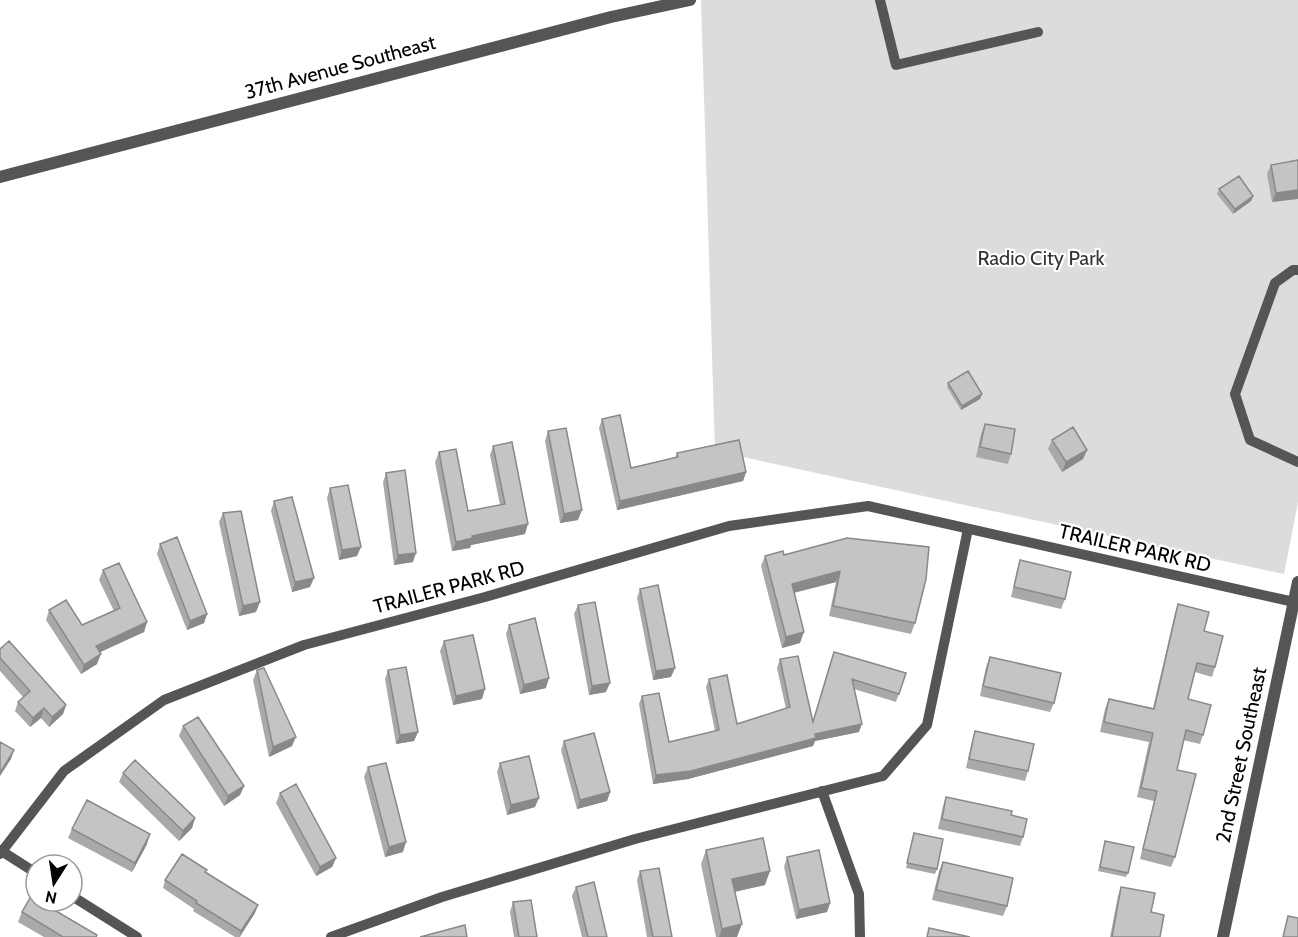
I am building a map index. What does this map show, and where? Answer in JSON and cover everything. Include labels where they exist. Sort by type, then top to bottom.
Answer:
[{"type":"street","name":"37th Avenue Southeast","points":[[0,177],[611,17],[690,0]]},
{"type":"street","name":"2nd Street Southeast","points":[[1223,937],[1296,603],[1298,582]]},
{"type":"lane","points":[[880,0],[896,65],[1038,32]]},
{"type":"lane","points":[[1298,270],[1293,270],[1275,283],[1235,394],[1250,440],[1298,462]]},
{"type":"lane","name":"TRAILER PARK RD","points":[[24,866],[0,852],[64,771],[164,700],[304,645],[485,597],[729,526],[868,506],[1296,603]]},
{"type":"lane","points":[[331,937],[442,897],[623,843],[883,776],[927,725],[968,529]]},
{"type":"lane","points":[[822,791],[859,894],[860,937]]},
{"type":"lane","points":[[84,904],[137,937]]},
{"type":"green space","name":"Radio City Park","points":[[701,0],[1298,0],[1298,502],[1284,574],[715,451]]},
{"type":"building","points":[[1298,160],[1298,190],[1276,193],[1271,165]]},
{"type":"building","points":[[1239,176],[1253,196],[1235,209],[1219,189]]},
{"type":"building","points":[[968,371],[982,394],[962,406],[948,383]]},
{"type":"building","points":[[620,415],[631,468],[678,457],[677,453],[739,440],[746,472],[620,501],[602,419]]},
{"type":"building","points":[[985,424],[1015,429],[1011,454],[980,447]]},
{"type":"building","points":[[1073,427],[1087,450],[1066,462],[1052,440]]},
{"type":"building","points":[[566,428],[582,510],[564,514],[548,431]]},
{"type":"building","points":[[512,442],[528,524],[472,536],[473,538],[456,542],[439,452],[456,449],[468,511],[505,504],[493,446]]},
{"type":"building","points":[[405,470],[416,553],[398,555],[386,473]]},
{"type":"building","points":[[348,485],[361,547],[342,550],[330,488]]},
{"type":"building","points":[[292,497],[314,578],[295,582],[274,501]]},
{"type":"building","points":[[241,511],[260,602],[243,606],[223,513]]},
{"type":"building","points":[[177,537],[207,614],[190,621],[160,544]]},
{"type":"building","points":[[847,538],[929,547],[926,579],[915,623],[833,606],[840,571],[792,584],[804,632],[786,637],[765,556],[783,551],[784,555]]},
{"type":"building","points":[[1020,560],[1071,572],[1065,599],[1014,587]]},
{"type":"building","points":[[119,563],[147,622],[96,646],[101,654],[84,665],[49,610],[66,600],[82,625],[120,608],[103,570]]},
{"type":"building","points":[[658,585],[675,668],[656,671],[640,589]]},
{"type":"building","points":[[595,602],[610,683],[592,686],[578,605]]},
{"type":"building","points":[[1178,604],[1209,612],[1204,631],[1223,636],[1215,667],[1197,663],[1188,699],[1211,705],[1203,735],[1186,730],[1177,770],[1196,774],[1175,857],[1143,849],[1157,791],[1141,788],[1153,733],[1104,722],[1109,699],[1154,709]]},
{"type":"building","points":[[535,618],[549,678],[524,685],[509,625]]},
{"type":"building","points":[[473,635],[485,689],[456,696],[444,641]]},
{"type":"building","points":[[9,641],[66,705],[52,717],[44,708],[33,718],[18,702],[30,691],[0,658],[0,649]]},
{"type":"building","points":[[834,652],[906,673],[899,694],[852,679],[862,724],[815,734],[816,738],[691,771],[656,775],[642,696],[659,693],[669,742],[719,730],[709,679],[727,675],[737,724],[790,707],[780,659],[798,656],[813,722]]},
{"type":"building","points":[[990,657],[1061,673],[1054,703],[983,686]]},
{"type":"building","points":[[406,667],[418,732],[400,735],[388,670]]},
{"type":"building","points":[[264,668],[296,737],[273,747],[257,670]]},
{"type":"building","points":[[198,717],[244,786],[228,796],[183,726]]},
{"type":"building","points":[[975,731],[1034,744],[1028,771],[969,759]]},
{"type":"building","points":[[594,733],[610,792],[580,800],[564,741]]},
{"type":"building","points":[[0,742],[14,750],[0,773]]},
{"type":"building","points":[[529,756],[539,798],[511,805],[500,763]]},
{"type":"building","points":[[135,760],[195,818],[183,831],[123,773]]},
{"type":"building","points":[[386,763],[406,842],[389,847],[368,767]]},
{"type":"building","points":[[296,784],[336,858],[320,867],[280,793]]},
{"type":"building","points":[[946,797],[1012,811],[1011,815],[1027,819],[1023,837],[942,819]]},
{"type":"building","points":[[87,800],[150,834],[135,863],[72,829]]},
{"type":"building","points":[[914,833],[943,839],[937,869],[907,863]]},
{"type":"building","points":[[763,838],[770,871],[732,879],[742,924],[722,929],[706,850]]},
{"type":"building","points":[[1105,841],[1134,847],[1128,873],[1100,867]]},
{"type":"building","points":[[819,850],[830,903],[799,910],[787,857]]},
{"type":"building","points":[[182,854],[207,870],[205,872],[258,905],[241,931],[196,903],[197,901],[165,880]]},
{"type":"building","points":[[943,862],[1013,878],[1007,906],[936,890]]},
{"type":"building","points":[[659,868],[672,937],[653,937],[640,871]]},
{"type":"building","points":[[594,882],[607,937],[588,937],[576,887]]},
{"type":"building","points":[[1121,887],[1155,893],[1151,912],[1164,915],[1160,937],[1112,937]]},
{"type":"building","points":[[531,900],[537,937],[519,937],[513,902]]},
{"type":"building","points":[[24,908],[24,913],[59,913],[97,935],[96,937],[63,937],[22,912]]},
{"type":"building","points":[[1288,916],[1298,918],[1298,937],[1283,937]]},
{"type":"building","points":[[465,925],[467,937],[420,937]]},
{"type":"building","points":[[929,928],[970,937],[927,937]]}]
